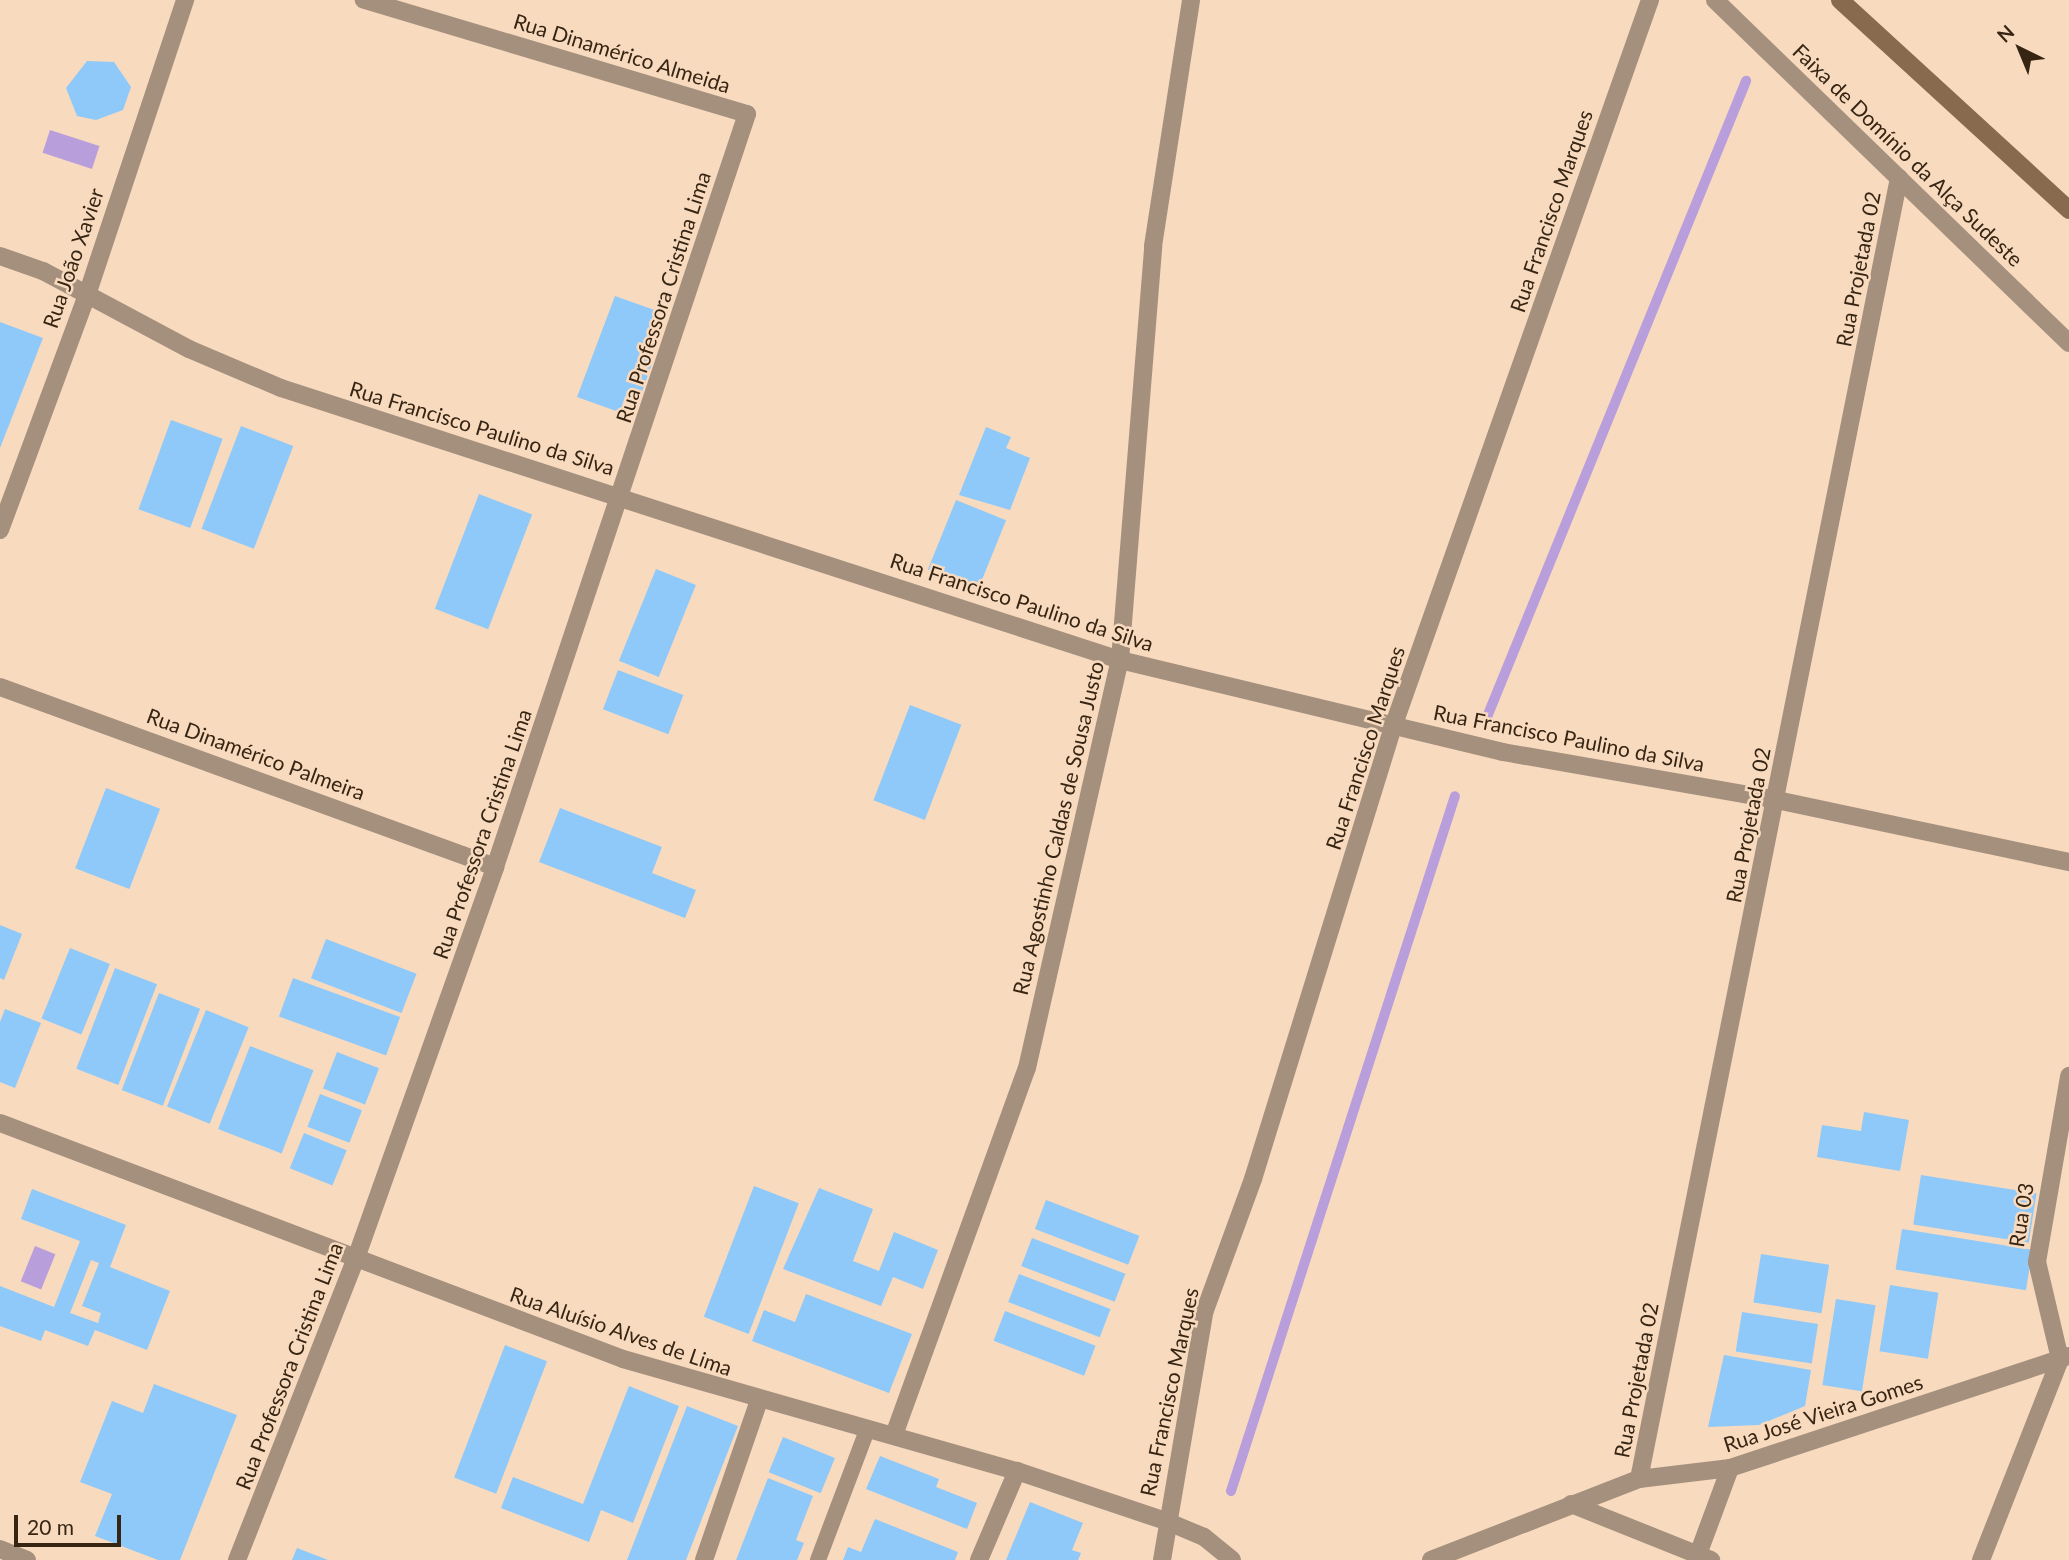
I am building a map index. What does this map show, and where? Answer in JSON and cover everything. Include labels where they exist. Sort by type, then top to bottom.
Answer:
[{"type":"main road","points":[[1840,0],[2069,210]]},
{"type":"street","name":"Rua João Xavier","points":[[0,530],[88,292],[185,0]]},
{"type":"street","name":"Rua Dinamérico Almeida","points":[[364,0],[747,114]]},
{"type":"street","name":"Rua Agostinho Caldas de Sousa Justo","points":[[894,1436],[1027,1068],[1120,660],[1153,246],[1191,0]]},
{"type":"street","name":"Rua Francisco Marques","points":[[1162,1560],[1166,1521],[1205,1313],[1253,1179],[1393,727],[1650,0]]},
{"type":"street","name":"Faixa de Domínio da Alça Sudeste","points":[[1715,0],[2069,343]]},
{"type":"street","name":"Rua Professora Cristina Lima","points":[[237,1560],[355,1261],[495,867],[622,495],[747,114]]},
{"type":"street","name":"Rua Projetada 02","points":[[1639,1479],[1777,800],[1899,178]]},
{"type":"street","name":"Rua Francisco Paulino da Silva","points":[[0,256],[88,292],[189,349],[281,388],[622,495],[1120,660],[1503,752],[1777,800],[2069,862]]},
{"type":"street","name":"Rua Dinamérico Palmeira","points":[[0,687],[495,867]]},
{"type":"street","name":"Rua 03","points":[[2065,1358],[2037,1262],[2069,1076]]},
{"type":"street","name":"Rua Aluísio Alves de Lima","points":[[0,1123],[355,1261],[623,1359],[759,1401],[801,1409],[1017,1471],[1166,1521],[1204,1537],[1232,1560]]},
{"type":"street","name":"Rua José Vieira Gomes","points":[[1431,1560],[1639,1479],[1730,1468],[2065,1358]]},
{"type":"street","points":[[1981,1560],[2065,1358]]},
{"type":"street","points":[[704,1560],[759,1401]]},
{"type":"street","points":[[1571,1504],[1701,1558],[1730,1468]]},
{"type":"street","points":[[979,1560],[1017,1471]]},
{"type":"street","points":[[0,1549],[27,1560]]},
{"type":"lane","points":[[818,1560],[867,1430]]},
{"type":"shaded area","points":[[50,130],[99,146],[92,169],[43,153]]},
{"type":"shaded area","points":[[35,1246],[55,1254],[41,1289],[21,1281]]},
{"type":"building","points":[[87,61],[114,62],[131,87],[123,110],[96,120],[77,116],[66,88]]},
{"type":"building","points":[[615,296],[660,312],[643,358],[653,361],[633,417],[577,397]]},
{"type":"building","points":[[0,322],[43,338],[0,448]]},
{"type":"building","points":[[171,420],[223,439],[190,528],[139,509]]},
{"type":"building","points":[[241,426],[293,446],[254,549],[202,529]]},
{"type":"building","points":[[986,427],[1011,437],[1006,448],[1030,458],[1010,510],[959,495]]},
{"type":"building","points":[[479,494],[532,514],[488,629],[435,609]]},
{"type":"building","points":[[956,500],[1006,520],[978,590],[928,570]]},
{"type":"building","points":[[656,569],[696,585],[659,677],[619,661]]},
{"type":"building","points":[[618,670],[683,695],[668,734],[603,709]]},
{"type":"building","points":[[910,705],[961,725],[925,820],[873,800]]},
{"type":"building","points":[[106,788],[160,809],[129,889],[75,868]]},
{"type":"building","points":[[560,808],[662,847],[652,873],[696,890],[685,918],[539,862]]},
{"type":"building","points":[[0,925],[22,934],[4,980],[0,978]]},
{"type":"building","points":[[326,939],[417,974],[402,1013],[311,978]]},
{"type":"building","points":[[70,948],[110,964],[81,1035],[42,1018]]},
{"type":"building","points":[[115,968],[157,984],[118,1085],[76,1069]]},
{"type":"building","points":[[293,978],[400,1017],[386,1056],[279,1017]]},
{"type":"building","points":[[159,993],[200,1009],[163,1106],[122,1090]]},
{"type":"building","points":[[5,1009],[41,1023],[15,1088],[0,1082],[0,1022]]},
{"type":"building","points":[[206,1010],[249,1027],[210,1124],[167,1106]]},
{"type":"building","points":[[250,1046],[313,1070],[282,1153],[218,1129]]},
{"type":"building","points":[[337,1052],[379,1068],[365,1105],[323,1088]]},
{"type":"building","points":[[320,1094],[362,1110],[349,1143],[307,1127]]},
{"type":"building","points":[[1864,1112],[1909,1120],[1900,1171],[1817,1157],[1822,1125],[1861,1131]]},
{"type":"building","points":[[304,1133],[347,1150],[332,1185],[290,1168]]},
{"type":"building","points":[[1921,1175],[2037,1193],[2029,1243],[1913,1224]]},
{"type":"building","points":[[754,1186],[799,1203],[749,1334],[704,1317]]},
{"type":"building","points":[[819,1188],[873,1209],[853,1261],[879,1271],[894,1232],[938,1250],[923,1289],[893,1277],[881,1306],[783,1269]]},
{"type":"building","points":[[32,1189],[126,1225],[110,1267],[170,1291],[147,1350],[95,1330],[88,1346],[45,1330],[41,1341],[0,1326],[0,1286],[54,1307],[80,1241],[21,1219]],"holes":[[[91,1260],[99,1263],[82,1306],[101,1313],[98,1323],[70,1313]]]},
{"type":"building","points":[[1046,1200],[1139,1236],[1128,1265],[1035,1229]]},
{"type":"building","points":[[1902,1229],[2032,1250],[2026,1290],[1896,1269]]},
{"type":"building","points":[[1032,1238],[1125,1274],[1115,1302],[1021,1266]]},
{"type":"building","points":[[1761,1254],[1829,1265],[1821,1313],[1753,1302]]},
{"type":"building","points":[[1019,1274],[1110,1309],[1100,1337],[1008,1302]]},
{"type":"building","points":[[1890,1285],[1938,1293],[1928,1359],[1880,1351]]},
{"type":"building","points":[[806,1294],[912,1334],[889,1393],[752,1341],[764,1310],[795,1322]]},
{"type":"building","points":[[1836,1299],[1876,1305],[1862,1391],[1822,1385]]},
{"type":"building","points":[[1005,1311],[1096,1346],[1084,1376],[994,1341]]},
{"type":"building","points":[[1742,1312],[1818,1324],[1812,1364],[1736,1352]]},
{"type":"building","points":[[505,1345],[547,1361],[496,1494],[454,1478]]},
{"type":"building","points":[[1724,1355],[1811,1370],[1805,1406],[1759,1425],[1708,1427]]},
{"type":"building","points":[[154,1384],[237,1415],[180,1560],[158,1560],[95,1536],[112,1494],[80,1482],[112,1401],[143,1413]]},
{"type":"building","points":[[629,1386],[679,1406],[633,1523],[601,1510],[589,1542],[501,1508],[513,1477],[583,1504]]},
{"type":"building","points":[[687,1406],[738,1426],[686,1560],[627,1560]]},
{"type":"building","points":[[783,1437],[835,1458],[821,1493],[769,1472]]},
{"type":"building","points":[[880,1456],[939,1479],[936,1487],[977,1503],[967,1529],[866,1489]]},
{"type":"building","points":[[768,1478],[813,1496],[796,1540],[804,1543],[797,1560],[736,1560]]},
{"type":"building","points":[[1030,1502],[1083,1523],[1072,1550],[1081,1553],[1078,1560],[1006,1560]]},
{"type":"building","points":[[875,1519],[958,1552],[955,1560],[843,1560],[848,1547],[861,1552]]},
{"type":"building","points":[[297,1548],[328,1560],[292,1560]]},
{"type":"waterway","points":[[1487,717],[1746,81]]},
{"type":"waterway","points":[[1231,1491],[1455,796]]}]
